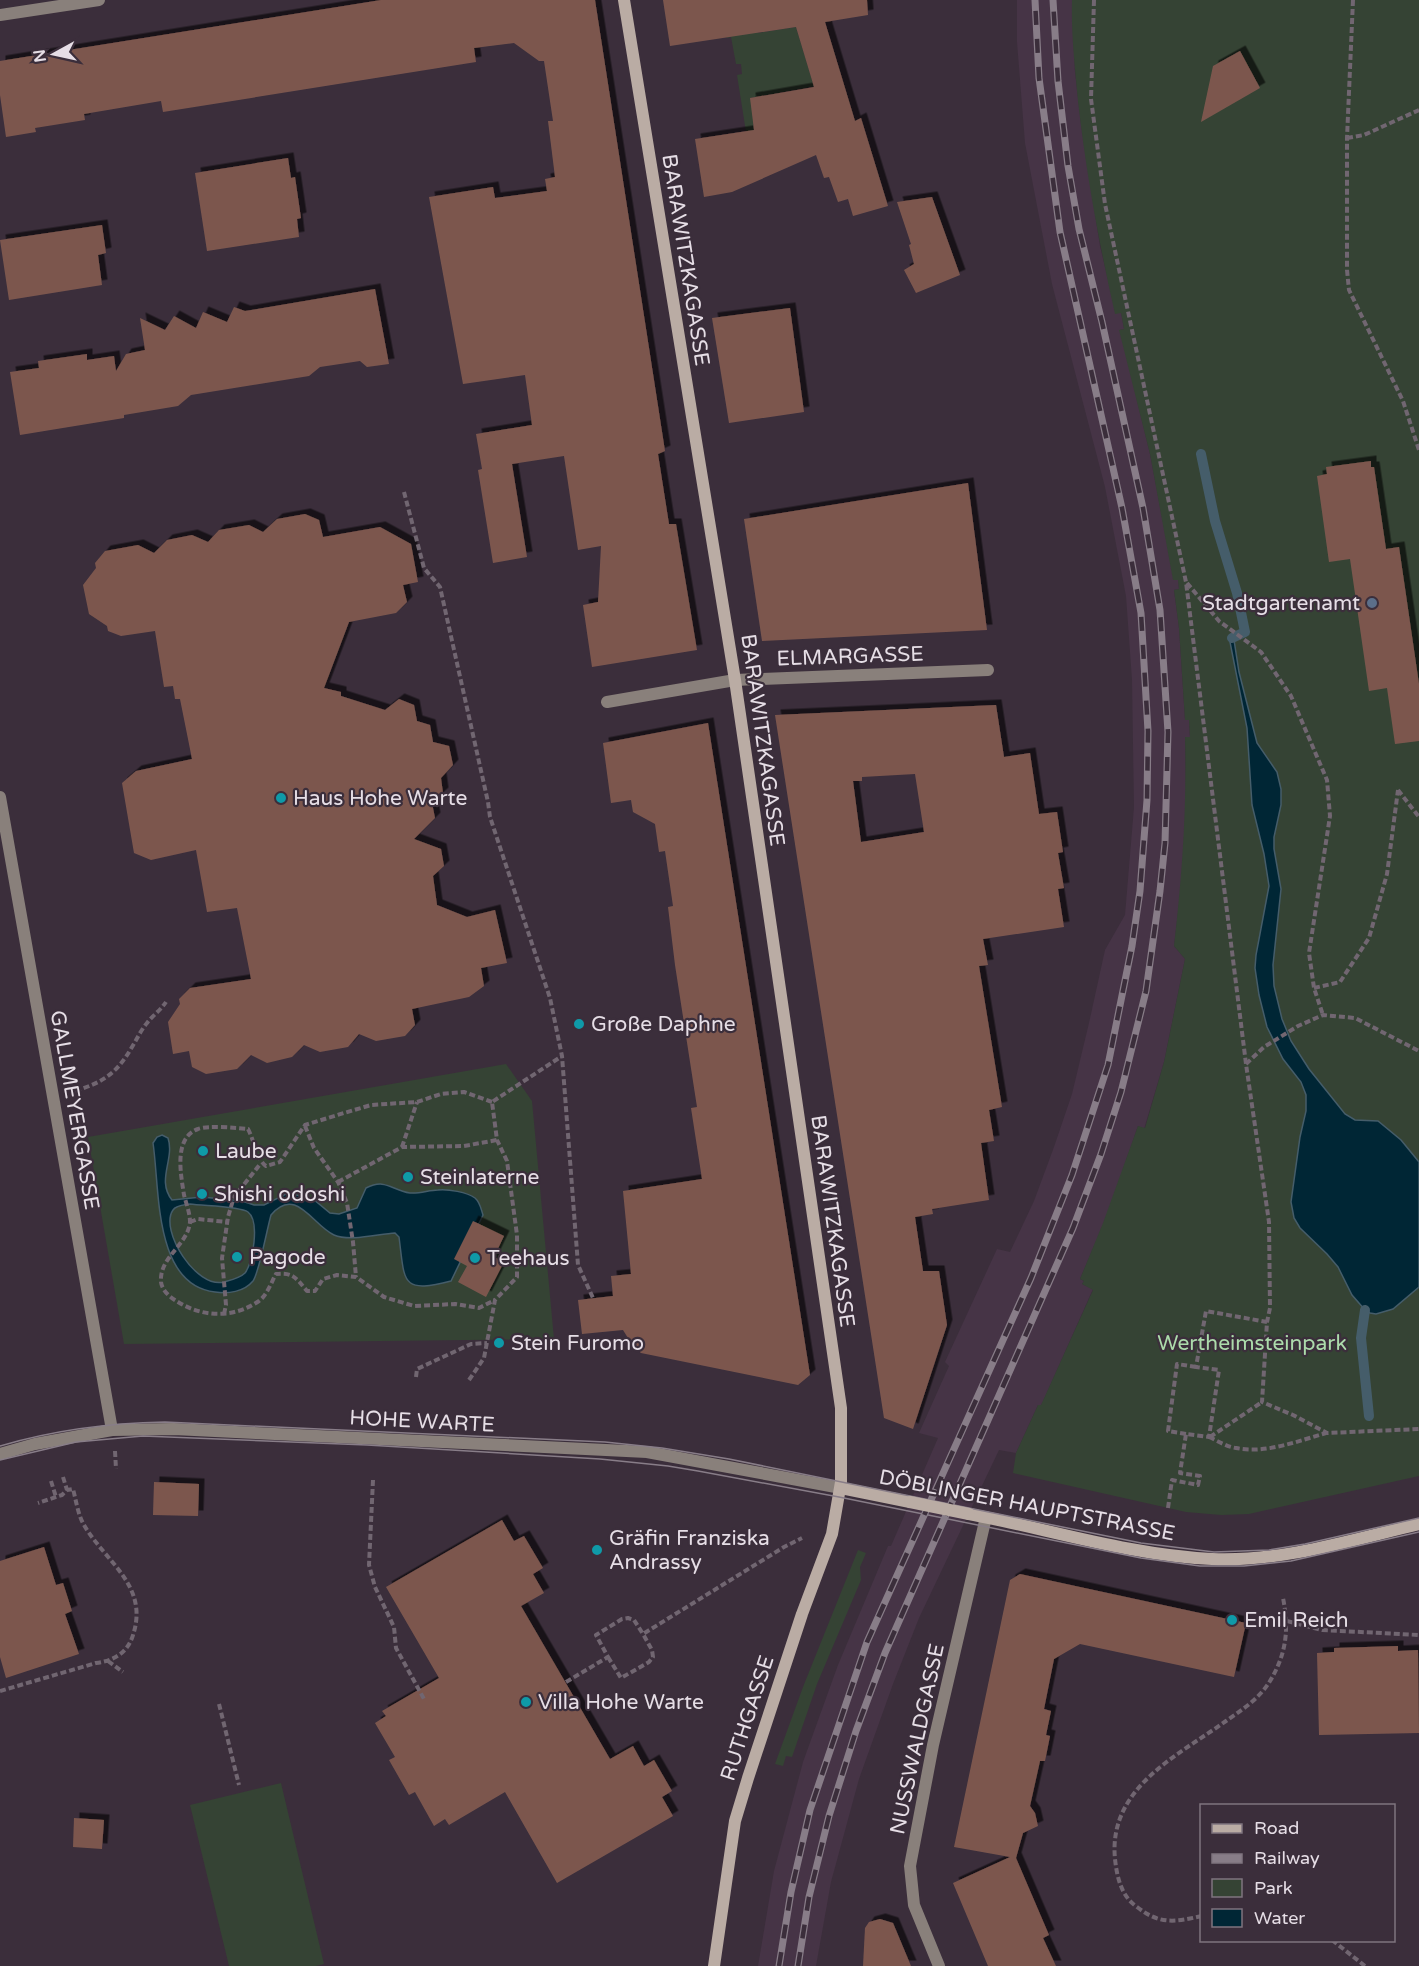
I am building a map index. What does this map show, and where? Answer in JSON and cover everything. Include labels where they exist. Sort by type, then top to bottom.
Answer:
[{"type":"main road","name":"BARAWITZKAGASSE","points":[[624,0],[735,680],[841,1408],[841,1488]]},
{"type":"main road","name":"DÖBLINGER HAUPTSTRASSE","points":[[841,1488],[1131,1549],[1212,1559],[1282,1555],[1419,1524]]},
{"type":"main road","name":"RUTHGASSE","points":[[714,1966],[735,1821],[802,1614],[832,1534],[841,1488]]},
{"type":"street","points":[[0,15],[99,0]]},
{"type":"street","name":"ELMARGASSE","points":[[607,702],[735,680],[988,670]]},
{"type":"street","name":"GALLMEYERGASSE","points":[[0,797],[2,821],[112,1430]]},
{"type":"street","name":"HOHE WARTE","points":[[0,1454],[35,1444],[112,1430],[207,1431],[647,1452],[841,1488]]},
{"type":"street","name":"NUSSWALDGASSE","points":[[939,1966],[914,1905],[909,1866],[933,1745],[986,1517]]},
{"type":"path","points":[[1094,0],[1091,99],[1105,204],[1186,582],[1246,1064],[1269,1222],[1270,1308],[1267,1322],[1262,1402]]},
{"type":"path","points":[[1353,0],[1347,138],[1349,290],[1403,401],[1419,450]]},
{"type":"path","points":[[1347,138],[1364,135],[1419,110]]},
{"type":"path","points":[[404,492],[424,568],[440,587],[490,817],[550,998],[562,1056],[578,1265],[593,1298]]},
{"type":"path","points":[[1186,582],[1219,621],[1261,652],[1291,696],[1327,780],[1330,816],[1309,953],[1314,988],[1323,1015]]},
{"type":"path","points":[[1314,988],[1340,982],[1369,938],[1387,874],[1398,790],[1419,817]]},
{"type":"path","points":[[74,1091],[93,1086],[111,1075],[147,1023],[160,1012],[166,1002]]},
{"type":"path","points":[[1246,1064],[1264,1047],[1298,1026],[1323,1015],[1355,1018],[1419,1051]]},
{"type":"path","points":[[492,1102],[562,1056]]},
{"type":"path","points":[[464,1092],[492,1102],[497,1140],[507,1161],[517,1235],[517,1277],[495,1300],[479,1308],[455,1304],[414,1305],[384,1296],[356,1277],[337,1275],[323,1279],[315,1291],[306,1291],[297,1278],[286,1273],[276,1274],[261,1299],[241,1311],[214,1315],[190,1309],[169,1298],[161,1284],[164,1265],[184,1238],[190,1222],[179,1160],[186,1138],[198,1129],[231,1127],[248,1129],[261,1162],[266,1166],[280,1162],[305,1125],[371,1105],[417,1102],[441,1094],[464,1092]]},
{"type":"path","points":[[402,1147],[417,1102]]},
{"type":"path","points":[[305,1125],[314,1148],[338,1182],[347,1203],[354,1242],[356,1277]]},
{"type":"path","points":[[338,1182],[402,1147],[464,1146],[497,1140]]},
{"type":"path","points":[[224,1314],[222,1258],[228,1220],[234,1197],[261,1162]]},
{"type":"path","points":[[190,1222],[198,1219],[228,1220]]},
{"type":"path","points":[[469,1380],[484,1358],[495,1300]]},
{"type":"path","points":[[1196,1367],[1206,1311],[1267,1322]]},
{"type":"path","points":[[416,1377],[417,1369],[471,1344],[487,1343]]},
{"type":"path","points":[[1209,1437],[1219,1370],[1177,1364],[1168,1431],[1209,1437],[1235,1448],[1250,1449],[1271,1448],[1327,1433],[1419,1429]]},
{"type":"path","points":[[1262,1402],[1327,1433]]},
{"type":"path","points":[[1209,1437],[1262,1402]]},
{"type":"path","points":[[1168,1508],[1172,1480],[1198,1485],[1200,1476],[1180,1473],[1186,1434]]},
{"type":"path","points":[[63,1477],[67,1490]]},
{"type":"path","points":[[373,1480],[369,1565],[375,1587],[394,1627],[396,1648],[424,1699]]},
{"type":"path","points":[[51,1481],[56,1497]]},
{"type":"path","points":[[0,1691],[108,1661],[121,1654],[130,1642],[136,1626],[134,1594],[124,1575],[83,1523],[73,1489],[38,1503]]},
{"type":"path","points":[[643,1634],[802,1538]]},
{"type":"path","points":[[1200,1916],[1178,1921],[1162,1921],[1135,1906],[1123,1892],[1117,1875],[1114,1848],[1118,1825],[1126,1804],[1139,1785],[1247,1707],[1269,1682],[1283,1654],[1287,1621],[1283,1598]]},
{"type":"path","points":[[622,1619],[634,1620],[652,1650],[653,1657],[649,1662],[621,1678],[608,1657],[596,1635],[622,1619]]},
{"type":"path","points":[[1287,1621],[1322,1629],[1356,1633],[1419,1635]]},
{"type":"path","points":[[566,1682],[608,1657]]},
{"type":"path","points":[[108,1661],[123,1672]]},
{"type":"path","points":[[219,1704],[239,1785]]},
{"type":"path","points":[[1333,1942],[1365,1966]]},
{"type":"shaded area","points":[[1017,0],[1072,0],[1075,72],[1100,246],[1116,313],[1121,312],[1124,329],[1120,330],[1150,454],[1174,580],[1178,579],[1179,589],[1174,590],[1185,719],[1189,720],[1190,737],[1185,738],[1186,795],[1183,872],[1174,946],[1185,959],[1164,1062],[1144,1129],[1138,1126],[1106,1218],[1080,1279],[1084,1281],[1082,1284],[1093,1289],[1041,1406],[1038,1405],[1016,1453],[999,1450],[919,1618],[859,1779],[831,1882],[816,1966],[758,1966],[774,1871],[803,1762],[838,1665],[888,1546],[891,1546],[938,1438],[919,1433],[949,1366],[945,1362],[997,1249],[1010,1252],[1034,1201],[1072,1094],[1105,950],[1125,915],[1134,807],[1132,680],[1126,596],[1105,487],[1052,284],[1025,143],[1017,42]]},
{"type":"green space","points":[[721,0],[748,0],[758,33],[796,27],[813,83],[821,85],[751,98],[754,131],[746,132],[737,75],[742,74],[741,64],[736,64],[731,37],[727,38]]},
{"type":"green space","name":"Wertheimsteinpark","points":[[1072,0],[1419,0],[1419,1476],[1249,1514],[1221,1515],[1186,1512],[1013,1473],[1016,1453],[1038,1405],[1041,1405],[1093,1290],[1082,1284],[1084,1281],[1080,1279],[1138,1126],[1145,1128],[1164,1062],[1185,959],[1174,946],[1183,842],[1185,737],[1190,737],[1189,720],[1185,720],[1174,590],[1179,589],[1178,580],[1173,580],[1150,454],[1119,330],[1124,329],[1121,313],[1115,314],[1094,208],[1078,101]]},
{"type":"green space","points":[[506,1064],[532,1101],[554,1339],[124,1344],[88,1137]]},
{"type":"green space","points":[[858,1550],[866,1553],[860,1567],[861,1580],[817,1684],[792,1757],[786,1756],[783,1766],[775,1764],[803,1687]]},
{"type":"green space","points":[[281,1783],[324,1964],[316,1966],[229,1966],[190,1805]]},
{"type":"water","points":[[1229,637],[1234,640],[1239,672],[1257,743],[1277,772],[1281,789],[1281,805],[1274,837],[1281,889],[1273,965],[1274,986],[1282,1019],[1291,1041],[1309,1069],[1345,1114],[1355,1120],[1378,1121],[1401,1140],[1419,1162],[1419,1287],[1393,1309],[1376,1314],[1365,1310],[1352,1295],[1338,1267],[1300,1228],[1294,1218],[1291,1202],[1306,1111],[1306,1095],[1301,1082],[1283,1059],[1267,1027],[1259,995],[1255,968],[1256,955],[1269,886],[1252,805],[1247,728]]},
{"type":"water","points":[[162,1135],[168,1138],[170,1146],[166,1185],[172,1200],[202,1197],[264,1205],[288,1193],[313,1199],[330,1213],[339,1214],[357,1208],[366,1188],[384,1184],[410,1193],[442,1190],[472,1196],[477,1200],[483,1215],[451,1281],[422,1286],[408,1281],[402,1265],[399,1237],[395,1233],[356,1238],[341,1237],[326,1230],[304,1210],[288,1204],[280,1207],[271,1215],[253,1281],[245,1288],[235,1291],[215,1292],[195,1285],[180,1272],[170,1254],[159,1208],[153,1143],[157,1137]],"holes":[[[190,1204],[237,1208],[248,1212],[252,1217],[253,1252],[243,1275],[224,1282],[213,1282],[202,1277],[183,1256],[171,1231],[170,1219],[176,1207]]]},
{"type":"building","points":[[381,0],[595,0],[665,451],[658,454],[669,524],[676,524],[697,650],[592,667],[583,605],[598,602],[601,546],[578,550],[564,456],[512,464],[527,557],[493,563],[478,470],[482,469],[476,434],[532,425],[525,375],[463,384],[429,197],[493,187],[495,198],[547,191],[545,179],[555,177],[548,121],[553,121],[544,61],[539,61],[514,43],[474,48],[476,62],[163,112],[161,101],[84,114],[85,120],[35,128],[36,132],[6,137],[0,95],[0,61]]},
{"type":"building","points":[[663,0],[867,0],[868,15],[825,22],[855,121],[861,118],[888,206],[853,216],[848,199],[838,202],[829,177],[824,178],[816,155],[732,192],[704,197],[695,139],[754,130],[750,98],[814,87],[796,27],[670,46]]},
{"type":"building","points":[[1240,51],[1260,88],[1201,122],[1213,66]]},
{"type":"building","points":[[288,158],[291,178],[295,177],[301,218],[297,219],[299,237],[207,251],[195,173]]},
{"type":"building","points":[[932,197],[960,275],[916,293],[904,270],[914,264],[909,245],[911,244],[897,202]]},
{"type":"building","points":[[102,225],[106,253],[98,255],[102,285],[9,300],[0,240]]},
{"type":"building","points":[[375,289],[389,364],[367,367],[360,361],[320,367],[309,376],[191,395],[178,406],[124,415],[124,418],[20,435],[10,372],[39,368],[38,361],[87,354],[87,360],[114,356],[116,371],[126,354],[145,350],[140,318],[165,330],[174,316],[196,328],[203,312],[227,322],[234,307],[245,311]]},
{"type":"building","points":[[790,308],[804,412],[729,423],[712,318]]},
{"type":"building","points":[[1371,461],[1371,467],[1374,467],[1386,549],[1399,547],[1419,684],[1419,741],[1395,744],[1387,688],[1369,691],[1350,559],[1329,562],[1317,476],[1327,474],[1326,467]]},
{"type":"building","points":[[968,483],[987,630],[762,641],[744,519]]},
{"type":"building","name":"Haus Hohe Warte","points":[[305,514],[319,520],[323,537],[380,527],[411,544],[418,582],[403,585],[407,602],[396,613],[349,622],[324,688],[341,692],[341,696],[385,710],[399,699],[414,705],[417,721],[430,725],[433,742],[449,746],[453,765],[441,778],[443,793],[432,803],[435,818],[414,839],[441,849],[444,866],[433,876],[437,905],[467,917],[495,910],[507,963],[481,968],[484,986],[469,997],[412,1009],[415,1025],[405,1036],[376,1041],[359,1034],[348,1047],[320,1052],[304,1045],[292,1057],[267,1063],[251,1055],[237,1069],[206,1074],[192,1067],[189,1051],[173,1054],[168,1022],[180,1004],[179,999],[190,988],[251,979],[237,908],[207,912],[196,850],[151,860],[134,853],[122,783],[136,771],[192,759],[180,699],[175,699],[173,686],[164,687],[155,631],[121,636],[108,631],[107,626],[89,614],[83,585],[96,568],[95,563],[105,551],[138,545],[154,553],[167,540],[192,535],[208,542],[219,530],[249,525],[263,532],[277,519]]},
{"type":"building","points":[[996,705],[1004,757],[1030,753],[1039,814],[1057,812],[1063,852],[1058,853],[1064,888],[1058,889],[1064,927],[983,939],[988,965],[979,966],[1002,1107],[989,1110],[994,1141],[981,1143],[989,1200],[932,1209],[933,1214],[915,1217],[923,1271],[939,1271],[947,1325],[913,1429],[884,1418],[775,715]],"holes":[[[915,774],[924,832],[861,842],[853,781],[862,781],[862,777]]]},
{"type":"building","points":[[708,723],[810,1375],[798,1385],[641,1353],[633,1346],[623,1330],[582,1334],[578,1300],[613,1296],[611,1276],[631,1274],[623,1191],[702,1179],[691,1108],[697,1107],[668,907],[673,906],[665,851],[659,852],[655,824],[633,812],[631,800],[611,803],[603,743]]},
{"type":"building","name":"Teehaus","points":[[473,1221],[504,1236],[494,1257],[504,1262],[486,1297],[458,1282],[467,1266],[454,1259]]},
{"type":"building","points":[[154,1482],[199,1484],[198,1516],[153,1515]]},
{"type":"building","name":"Villa Hohe Warte","points":[[502,1520],[514,1541],[524,1536],[543,1568],[533,1574],[544,1593],[521,1606],[610,1759],[633,1746],[644,1766],[654,1760],[672,1791],[662,1797],[673,1816],[557,1883],[505,1792],[449,1825],[445,1819],[434,1826],[415,1792],[409,1795],[389,1760],[395,1757],[375,1723],[386,1716],[382,1711],[439,1678],[386,1587]]},
{"type":"building","points":[[44,1547],[56,1585],[63,1583],[72,1611],[65,1614],[79,1654],[6,1678],[0,1657],[0,1561]]},
{"type":"building","points":[[1020,1574],[1246,1623],[1234,1677],[1080,1644],[1054,1659],[1044,1709],[1051,1711],[1046,1735],[1050,1736],[1045,1761],[1040,1761],[1030,1806],[1035,1813],[1038,1826],[1023,1833],[1016,1858],[1049,1935],[1043,1938],[1056,1966],[988,1966],[953,1883],[1010,1857],[954,1847],[1010,1580]]},
{"type":"building","points":[[1398,1646],[1398,1651],[1418,1650],[1419,1733],[1319,1735],[1317,1653],[1334,1652],[1334,1648]]},
{"type":"building","points":[[74,1818],[104,1820],[102,1849],[73,1847]]},
{"type":"building","points":[[880,1919],[893,1923],[911,1966],[863,1966],[865,1928],[869,1922]]},
{"type":"waterway","points":[[1201,454],[1215,521],[1237,593],[1245,632],[1232,638]]},
{"type":"waterway","points":[[1365,1310],[1361,1338],[1369,1416]]},
{"type":"tram line","points":[[0,1446],[81,1428],[165,1422],[605,1442],[729,1459],[1141,1543],[1214,1552],[1269,1550],[1419,1518]]},
{"type":"tram line","points":[[0,1460],[76,1442],[143,1436],[367,1445],[600,1459],[698,1471],[1141,1558],[1200,1566],[1244,1566],[1291,1561],[1419,1532]]},
{"type":"railway","points":[[779,1966],[791,1892],[810,1810],[867,1642],[1031,1278],[1072,1175],[1108,1065],[1132,946],[1140,891],[1147,800],[1148,731],[1141,613],[1122,508],[1060,232],[1039,78],[1035,0]]},
{"type":"railway","points":[[798,1966],[809,1897],[829,1816],[856,1731],[885,1653],[1073,1228],[1101,1154],[1121,1092],[1146,991],[1160,891],[1165,843],[1168,732],[1160,610],[1143,508],[1079,229],[1068,166],[1058,81],[1053,0]]},
{"type":"place","name":"Stadtgartenamt","points":[[1372,603]]},
{"type":"place","name":"Haus Hohe Warte","points":[[281,798]]},
{"type":"place","name":"Große Daphne","points":[[579,1024]]},
{"type":"place","name":"Laube","points":[[203,1151]]},
{"type":"place","name":"Steinlaterne","points":[[408,1177]]},
{"type":"place","name":"Shishi odoshi","points":[[202,1194]]},
{"type":"place","name":"Pagode","points":[[237,1257]]},
{"type":"place","name":"Teehaus","points":[[475,1258]]},
{"type":"place","name":"Stein Furomo","points":[[499,1343]]},
{"type":"place","name":"Gräfin Franziska Andrassy","points":[[597,1550]]},
{"type":"place","name":"Emil Reich","points":[[1232,1620]]},
{"type":"place","name":"Villa Hohe Warte","points":[[526,1702]]}]
